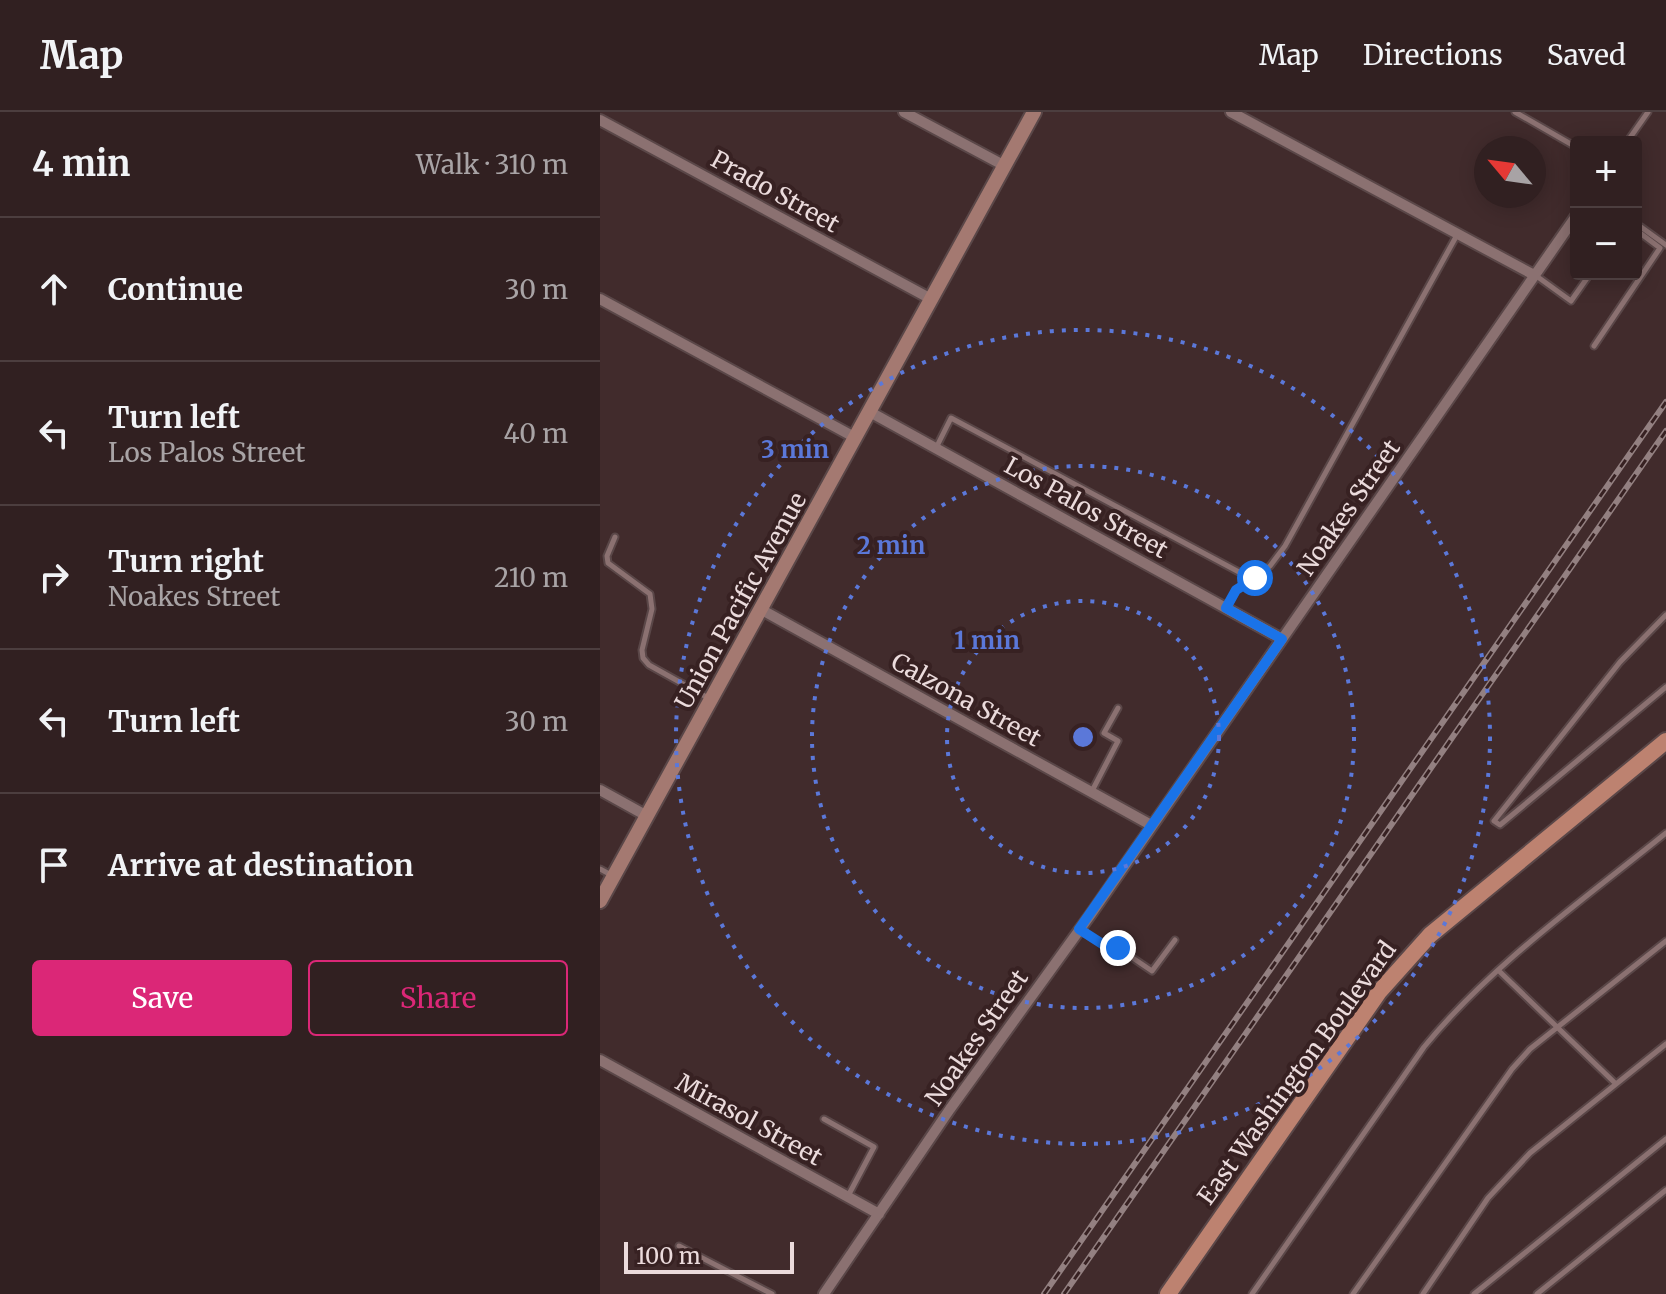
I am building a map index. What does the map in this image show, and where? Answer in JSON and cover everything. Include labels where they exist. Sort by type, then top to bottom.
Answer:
[{"type":"main road","name":"East Washington Boulevard","points":[[1168,1294],[1379,992],[1405,961],[1455,913],[1666,741]]},
{"type":"street","points":[[904,112],[1005,166]]},
{"type":"street","name":"Union Pacific Avenue","points":[[600,901],[607,873],[647,816],[1034,112]]},
{"type":"street","points":[[1231,112],[1534,275]]},
{"type":"street","name":"Prado Street","points":[[600,120],[931,299]]},
{"type":"street","name":"Noakes Street","points":[[824,1294],[1570,224]]},
{"type":"street","points":[[600,299],[856,438]]},
{"type":"street","name":"Los Palos Street","points":[[870,412],[1282,639]]},
{"type":"street","name":"Calzona Street","points":[[762,610],[1151,825]]},
{"type":"street","points":[[600,790],[647,816]]},
{"type":"street","name":"Mirasol Street","points":[[600,1060],[879,1214]]},
{"type":"lane","points":[[1515,112],[1570,144]]},
{"type":"lane","points":[[1631,136],[1648,112]]},
{"type":"lane","points":[[1642,228],[1666,245]]},
{"type":"lane","points":[[1226,608],[1236,590],[1270,566],[1285,546],[1458,233]]},
{"type":"lane","points":[[1642,235],[1660,248],[1642,275]]},
{"type":"lane","points":[[1534,275],[1571,301],[1586,280]]},
{"type":"lane","points":[[1594,346],[1638,280]]},
{"type":"lane","points":[[936,448],[951,418],[1252,579]]},
{"type":"lane","points":[[615,537],[607,556],[608,563],[647,591],[651,600],[643,658],[649,665],[711,700]]},
{"type":"lane","points":[[1666,615],[1620,662],[1494,821],[1500,825],[1666,687]]},
{"type":"lane","points":[[1091,792],[1118,741],[1104,733],[1118,708]]},
{"type":"lane","points":[[1252,1294],[1424,1047],[1472,992],[1666,833]]},
{"type":"lane","points":[[1079,929],[1107,947],[1118,948],[1152,971],[1175,940]]},
{"type":"lane","points":[[1353,1294],[1503,1079],[1530,1049],[1666,941]]},
{"type":"lane","points":[[1498,970],[1616,1084]]},
{"type":"lane","points":[[1423,1294],[1488,1198],[1530,1153],[1666,1044]]},
{"type":"lane","points":[[824,1119],[874,1147],[848,1197]]},
{"type":"lane","points":[[1474,1294],[1666,1139]]},
{"type":"lane","points":[[1537,1294],[1666,1190]]},
{"type":"lane","points":[[679,1246],[772,1294]]},
{"type":"railway","points":[[1044,1294],[1666,402]]},
{"type":"railway","points":[[1064,1294],[1666,431]]},
{"type":"route","points":[[1118,948],[1107,947],[1079,929],[1282,639],[1226,608],[1236,590],[1255,578]]}]
